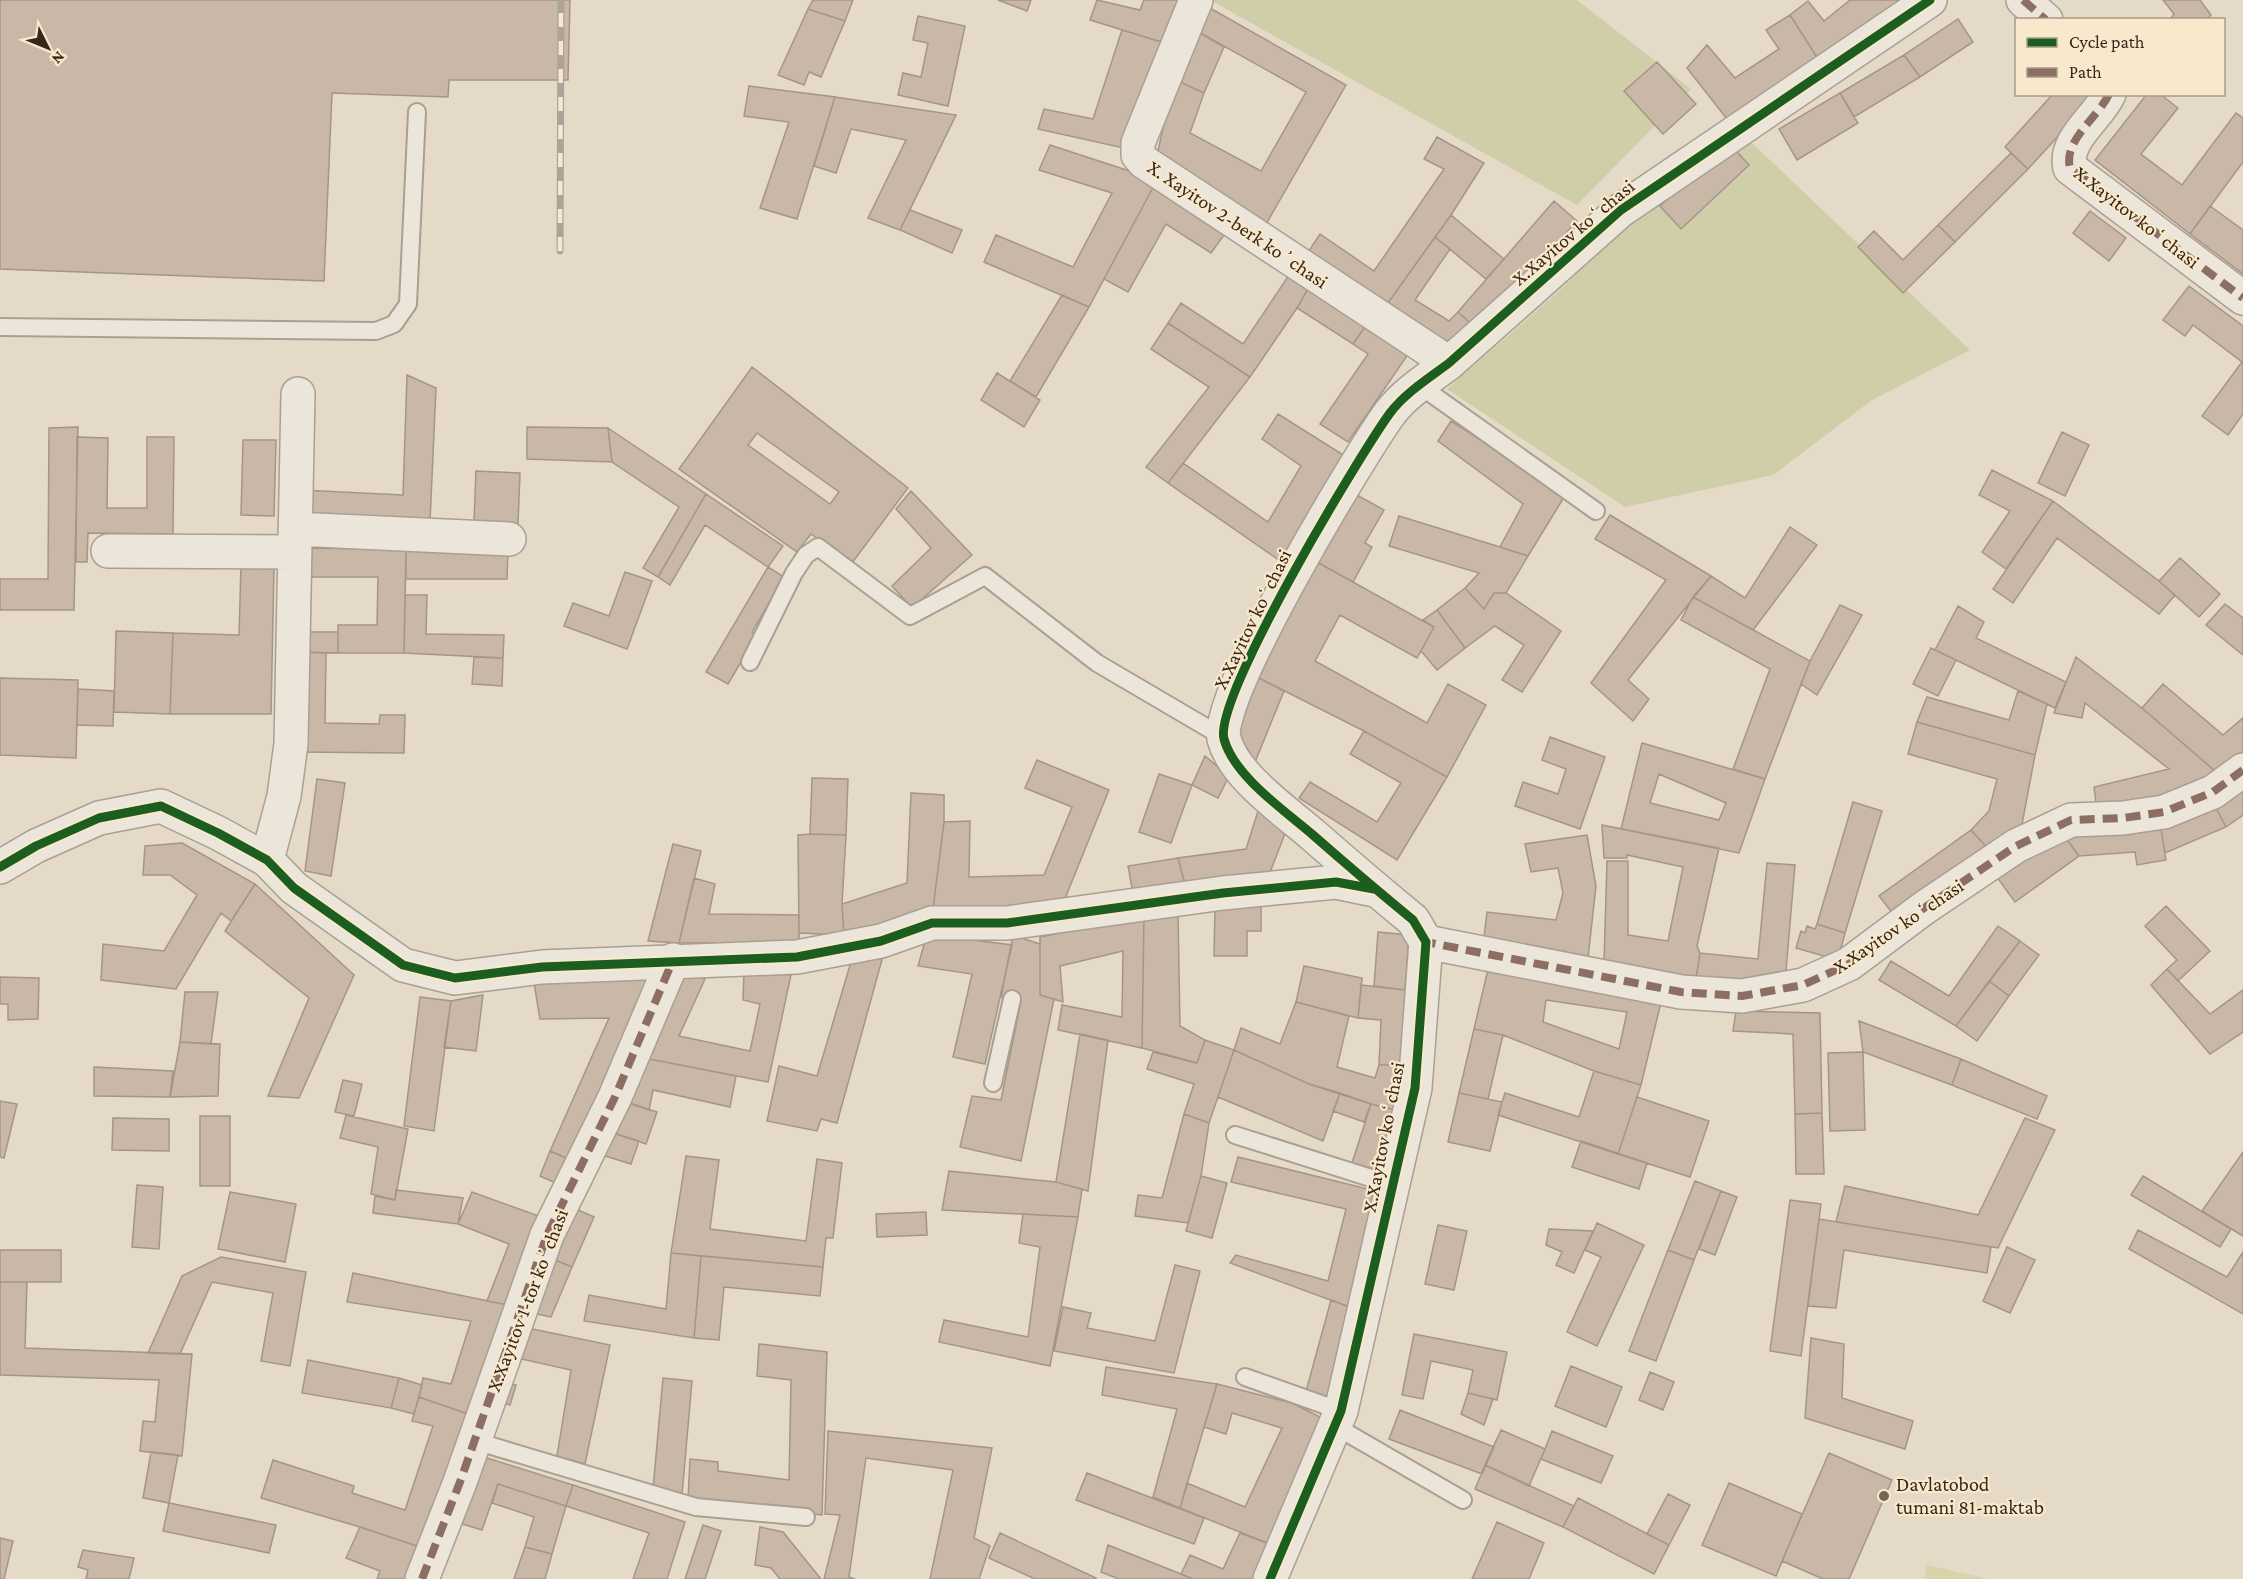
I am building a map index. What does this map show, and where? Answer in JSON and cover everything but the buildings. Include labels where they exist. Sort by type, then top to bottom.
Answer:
[{"type":"street","name":"X. Xayitov 2-berk koʼchasi","points":[[1196,0],[1138,143],[1138,155],[1143,162],[1449,363]]},
{"type":"street","name":"X.Xayitov koʻchasi","points":[[1223,737],[1225,719],[1246,663],[1324,517],[1391,412],[1419,385],[1449,363],[1621,210],[1930,0]]},
{"type":"street","points":[[2023,0],[2044,18]]},
{"type":"street","name":"X.Xayitov koʻchasi","points":[[2108,96],[2075,140],[2067,158],[2070,168],[2243,298]]},
{"type":"street","points":[[267,860],[284,796],[291,744],[298,394]]},
{"type":"street","points":[[108,551],[295,541],[510,539]]},
{"type":"street","points":[[1223,737],[1231,757],[1259,788],[1413,920],[1426,942]]},
{"type":"street","name":"X.Xayitov koʻchasi","points":[[1270,1579],[1338,1419],[1415,1088],[1426,942],[1681,992],[1742,996],[1803,985],[1849,964],[1924,908],[2016,846],[2072,820],[2123,818],[2164,813],[2213,792],[2243,770]]},
{"type":"street","points":[[0,867],[36,846],[99,818],[161,806],[267,860],[294,888],[403,965],[454,978],[542,967],[673,960],[797,957],[880,941],[932,923],[1007,923],[1027,929],[1223,893],[1336,882],[1376,890]]},
{"type":"street","name":"X.Xayitov 1-tor koʼchasi","points":[[422,1579],[475,1441],[547,1235],[615,1097],[673,960]]},
{"type":"lane","points":[[0,327],[376,331],[394,324],[408,304],[417,112]]},
{"type":"lane","points":[[1419,385],[1596,511]]},
{"type":"lane","points":[[750,662],[794,573],[806,555],[818,547],[910,616],[985,576],[1097,663],[1223,737]]},
{"type":"lane","points":[[993,1083],[1012,999]]},
{"type":"lane","points":[[1235,1135],[1393,1185]]},
{"type":"lane","points":[[1245,1377],[1338,1419],[1463,1500]]},
{"type":"lane","points":[[475,1441],[696,1507],[806,1517]]},
{"type":"shaded area","points":[[1210,0],[1577,0],[1691,89],[1577,205]]},
{"type":"shaded area","points":[[1751,142],[1970,350],[1872,400],[1773,475],[1625,507],[1447,389],[1559,291],[1642,208]]},
{"type":"shaded area","points":[[1927,1565],[1988,1579],[1924,1579]]},
{"type":"railway","points":[[560,251],[561,0]]},
{"type":"marked path","points":[[2023,0],[2044,18]]},
{"type":"marked path","points":[[2108,96],[2076,139],[2069,158],[2070,168],[2243,298]]},
{"type":"marked path","points":[[1424,937],[1426,942],[1681,992],[1742,996],[1803,985],[1849,964],[1924,908],[2016,846],[2071,820],[2123,818],[2164,812],[2213,792],[2243,770]]},
{"type":"marked path","points":[[422,1579],[460,1482],[547,1235],[615,1097],[673,960]]},
{"type":"cycle path","points":[[1270,1579],[1341,1411],[1415,1088],[1426,942],[1413,920],[1261,792],[1238,766],[1224,739],[1227,715],[1241,677],[1291,577],[1321,524],[1390,413],[1403,399],[1449,363],[1621,210],[1930,0]]},
{"type":"cycle path","points":[[0,867],[36,846],[99,818],[161,806],[218,833],[267,860],[294,888],[403,965],[455,978],[542,967],[797,957],[881,941],[932,923],[1007,923],[1223,893],[1336,882],[1374,889]]},
{"type":"place","name":"Davlatobod tumani 81-maktab","points":[[1884,1496]]}]
